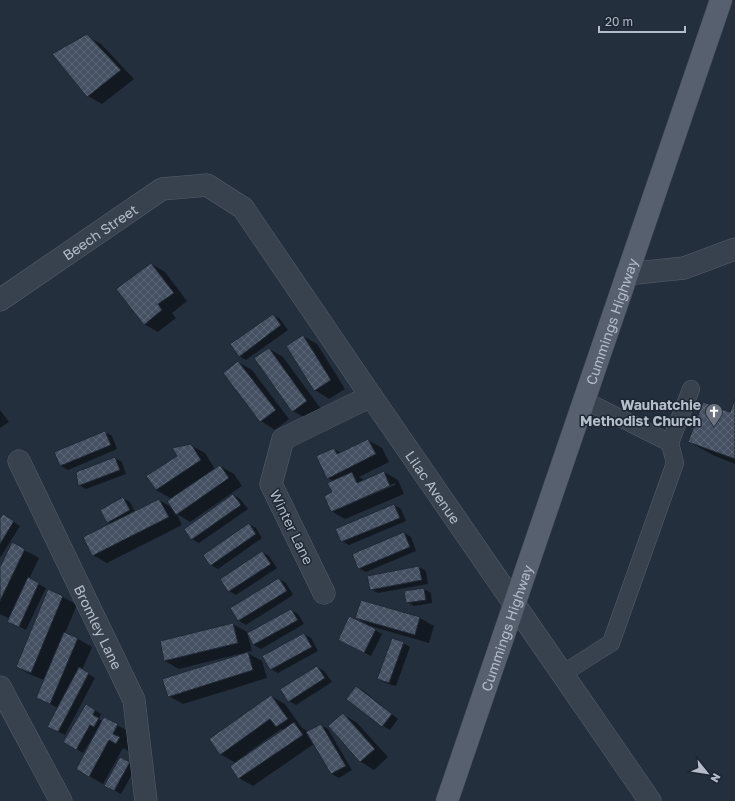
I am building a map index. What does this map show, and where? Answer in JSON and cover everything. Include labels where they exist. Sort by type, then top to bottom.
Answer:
[{"type":"main road","name":"Cummings Highway","points":[[447,801],[721,0]]},
{"type":"street","name":"Beech Street","points":[[0,300],[162,189],[207,185]]},
{"type":"street","name":"Lilac Avenue","points":[[207,185],[243,208],[514,605],[650,801]]},
{"type":"street","points":[[627,274],[684,268],[735,249]]},
{"type":"street","name":"Winter Lane","points":[[324,592],[271,484],[283,438],[371,396]]},
{"type":"street","name":"Bromley Lane","points":[[19,461],[134,700],[146,801]]},
{"type":"street","points":[[0,687],[61,801]]},
{"type":"lane","points":[[562,674],[611,643],[674,464],[670,443],[692,389]]},
{"type":"lane","points":[[584,400],[670,443]]},
{"type":"building","points":[[87,34],[121,70],[87,97],[52,54]]},
{"type":"building","points":[[151,263],[174,293],[158,304],[162,310],[144,325],[116,289]]},
{"type":"building","points":[[273,314],[281,325],[239,357],[230,344]]},
{"type":"building","points":[[303,335],[331,380],[314,391],[286,346]]},
{"type":"building","points":[[269,348],[307,401],[292,412],[254,358]]},
{"type":"building","points":[[238,361],[276,410],[260,422],[223,373]]},
{"type":"building","name":"Wauhatchie Methodist Church","points":[[735,399],[735,459],[688,442],[703,402],[730,412]]},
{"type":"building","points":[[105,431],[111,445],[60,466],[54,452]]},
{"type":"building","points":[[368,439],[376,454],[327,479],[316,456],[334,448],[337,454]]},
{"type":"building","points":[[191,444],[201,460],[156,490],[146,476],[177,456],[172,448]]},
{"type":"building","points":[[115,457],[120,470],[78,486],[76,472]]},
{"type":"building","points":[[220,465],[229,478],[176,515],[167,501]]},
{"type":"building","points":[[384,471],[390,486],[331,512],[324,496],[332,492],[327,483],[352,472],[357,483]]},
{"type":"building","points":[[233,494],[241,505],[191,540],[184,529]]},
{"type":"building","points":[[123,497],[130,510],[107,523],[100,510]]},
{"type":"building","points":[[159,499],[169,517],[92,556],[83,537]]},
{"type":"building","points":[[394,504],[400,518],[341,542],[335,529]]},
{"type":"building","points":[[3,514],[14,521],[0,544],[0,518]]},
{"type":"building","points":[[249,523],[256,534],[210,566],[203,555]]},
{"type":"building","points":[[404,532],[410,547],[358,569],[352,554]]},
{"type":"building","points":[[12,542],[25,549],[0,601],[0,567]]},
{"type":"building","points":[[262,551],[271,564],[228,592],[220,579]]},
{"type":"building","points":[[419,566],[422,580],[370,590],[367,576]]},
{"type":"building","points":[[28,577],[39,583],[19,627],[7,622]]},
{"type":"building","points":[[279,578],[287,591],[238,621],[230,608]]},
{"type":"building","points":[[424,588],[426,600],[406,603],[404,591]]},
{"type":"building","points":[[48,589],[63,596],[31,673],[16,667]]},
{"type":"building","points":[[361,600],[420,617],[415,635],[355,618]]},
{"type":"building","points":[[291,609],[298,620],[253,645],[247,633]]},
{"type":"building","points":[[349,616],[376,629],[364,653],[338,640]]},
{"type":"building","points":[[233,623],[238,643],[164,661],[160,641]]},
{"type":"building","points":[[64,632],[78,638],[50,704],[36,698]]},
{"type":"building","points":[[304,633],[312,647],[270,670],[262,656]]},
{"type":"building","points":[[392,638],[404,642],[389,683],[377,679]]},
{"type":"building","points":[[248,652],[253,670],[168,697],[162,679]]},
{"type":"building","points":[[317,666],[325,678],[288,702],[280,689]]},
{"type":"building","points":[[79,667],[89,673],[58,732],[47,727]]},
{"type":"building","points":[[356,686],[392,714],[382,727],[346,699]]},
{"type":"building","points":[[271,695],[288,719],[276,727],[270,719],[220,755],[209,739]]},
{"type":"building","points":[[86,704],[95,710],[93,715],[99,718],[94,727],[90,725],[76,750],[63,742]]},
{"type":"building","points":[[343,713],[375,749],[360,762],[328,726]]},
{"type":"building","points":[[104,717],[118,724],[113,734],[120,737],[116,744],[109,740],[89,777],[76,769]]},
{"type":"building","points":[[294,722],[303,735],[238,779],[230,766]]},
{"type":"building","points":[[321,724],[346,766],[331,774],[306,732]]},
{"type":"building","points":[[120,757],[130,762],[114,791],[104,786]]},
{"type":"place","name":"Wauhatchie Methodist Church","points":[[714,427]]}]
